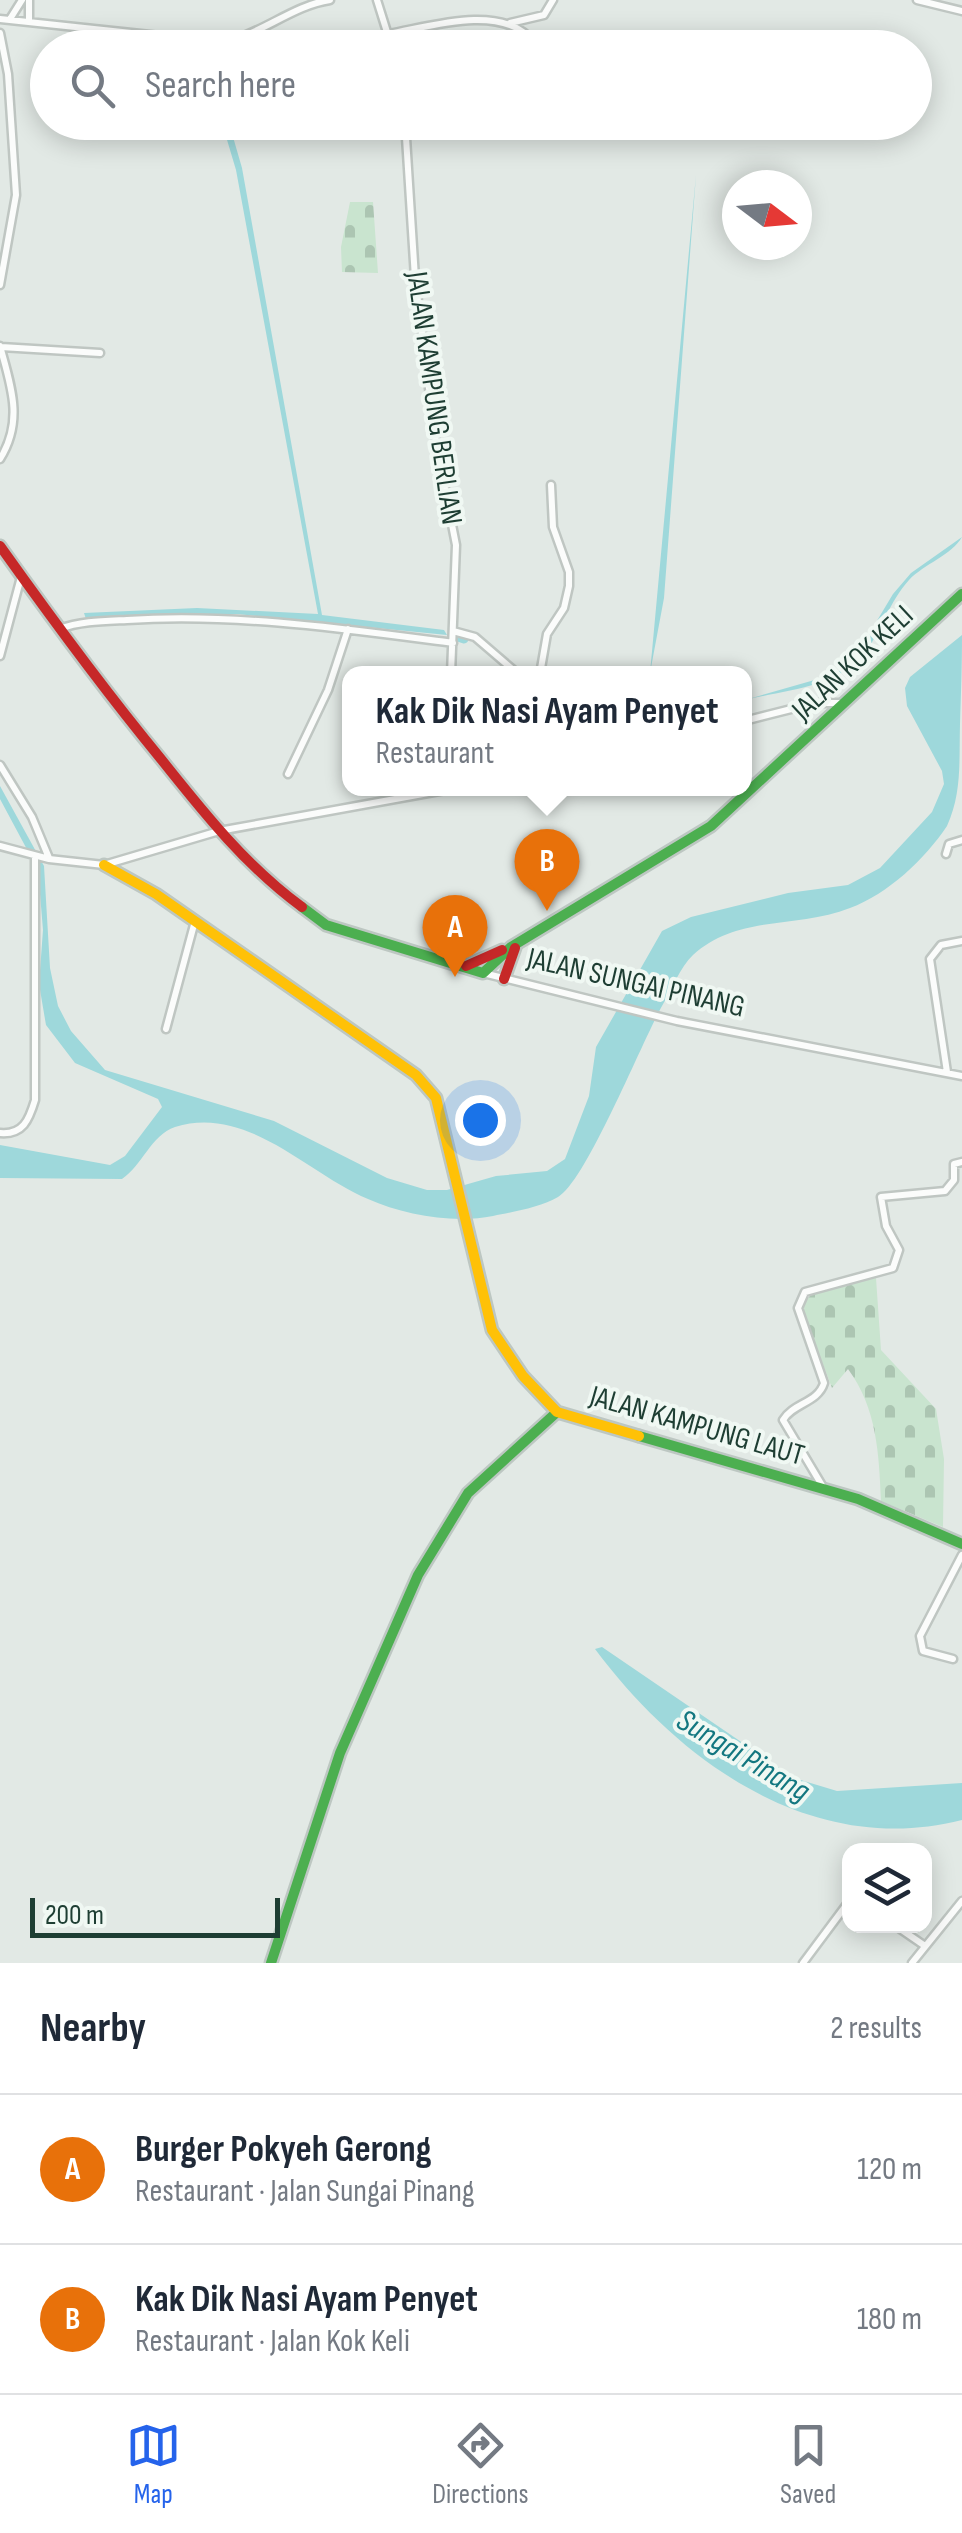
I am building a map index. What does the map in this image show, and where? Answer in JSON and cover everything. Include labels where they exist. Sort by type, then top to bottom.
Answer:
[{"type":"street","points":[[10,19],[26,0]]},
{"type":"street","points":[[26,0],[29,20]]},
{"type":"street","points":[[254,30],[288,12],[330,0]]},
{"type":"street","points":[[377,0],[387,30]]},
{"type":"street","points":[[413,30],[456,23],[509,24],[544,15],[553,0]]},
{"type":"street","points":[[917,0],[962,11]]},
{"type":"street","points":[[0,18],[130,30]]},
{"type":"street","points":[[509,24],[518,30]]},
{"type":"street","points":[[0,33],[8,74],[16,196],[0,285]]},
{"type":"street","name":"JALAN KAMPUNG BERLIAN","points":[[406,140],[415,278],[456,545],[451,666]]},
{"type":"street","points":[[0,459],[11,438],[16,413],[0,347],[100,353]]},
{"type":"street","points":[[541,666],[547,634],[564,608],[569,586],[569,572],[553,527],[550,485]]},
{"type":"street","name":"JALAN SUNGAI PINANG","points":[[0,546],[58,629],[220,831],[269,883],[326,925],[504,979],[600,1003],[962,1076]]},
{"type":"street","points":[[0,656],[21,577]]},
{"type":"street","name":"JALAN KOK KELI","points":[[752,789],[962,594]]},
{"type":"street","points":[[58,629],[130,620],[225,618],[452,643]]},
{"type":"street","points":[[288,774],[328,690],[348,629]]},
{"type":"street","points":[[453,631],[475,637],[509,666]]},
{"type":"street","points":[[752,719],[815,703],[846,703]]},
{"type":"street","points":[[0,765],[32,817],[48,859]]},
{"type":"street","points":[[0,846],[48,859],[104,865],[220,831],[412,796]]},
{"type":"street","name":"JALAN KOK KELI","points":[[483,973],[516,944],[680,848],[744,796]]},
{"type":"street","points":[[946,854],[949,844],[962,840]]},
{"type":"street","points":[[0,1133],[16,1132],[24,1126],[35,1100],[36,856]]},
{"type":"street","name":"JALAN KAMPUNG LAUT","points":[[104,865],[195,921],[416,1075],[436,1098],[492,1330],[523,1376],[557,1412],[823,1487],[900,1514],[962,1544]]},
{"type":"street","points":[[166,1030],[195,921]]},
{"type":"street","points":[[947,1072],[930,959],[941,945],[962,941]]},
{"type":"street","points":[[463,967],[516,944]]},
{"type":"street","points":[[504,979],[508,958],[516,944]]},
{"type":"street","points":[[823,1487],[782,1420],[785,1414],[819,1395],[824,1383],[798,1308],[800,1298],[805,1292],[893,1268],[899,1250],[886,1226],[882,1197],[945,1191],[954,1180],[954,1164],[962,1162]]},
{"type":"street","points":[[271,1963],[340,1752],[418,1575],[468,1493],[557,1412]]},
{"type":"street","points":[[952,1659],[923,1651],[920,1636],[962,1556]]},
{"type":"street","points":[[912,1963],[962,1901]]},
{"type":"street","points":[[803,1963],[842,1911]]},
{"type":"street","points":[[906,1933],[926,1946]]},
{"type":"green space","points":[[350,202],[373,202],[378,273],[342,272],[341,247]]},
{"type":"green space","points":[[876,1278],[881,1350],[936,1409],[944,1459],[943,1527],[881,1501],[877,1449],[865,1399],[848,1369],[832,1388],[804,1314],[803,1305],[812,1293]]},
{"type":"water","points":[[227,140],[234,140],[242,168],[322,615],[444,630],[447,635],[237,614],[86,619],[84,613],[197,608],[318,614],[236,170]]},
{"type":"water","points":[[696,175],[664,598],[651,666]]},
{"type":"water","points":[[962,537],[952,549],[909,580],[854,665],[810,686],[752,698],[832,675],[851,664],[893,594],[911,573]]},
{"type":"water","points":[[962,635],[959,764],[947,826],[917,863],[864,902],[830,914],[729,933],[693,955],[662,1006],[583,1166],[558,1197],[527,1209],[478,1218],[413,1214],[345,1188],[252,1133],[202,1122],[167,1131],[122,1179],[0,1178],[0,1145],[110,1165],[125,1156],[162,1107],[158,1099],[75,1063],[46,1025],[39,984],[43,930],[38,870],[0,799],[0,786],[44,866],[50,968],[58,1006],[71,1031],[105,1070],[274,1121],[387,1178],[427,1190],[447,1190],[496,1176],[547,1171],[565,1159],[589,1096],[596,1047],[662,931],[691,917],[788,893],[848,885],[880,868],[932,812],[944,784],[942,771],[907,706],[905,688],[910,677]]},
{"type":"water","name":"Sungai Pinang","points":[[602,1647],[794,1778],[837,1791],[962,1783],[962,1820],[907,1828],[854,1825],[803,1813],[754,1792],[667,1729],[595,1649]]},
{"type":"waterway","points":[[458,637],[464,639]]},
{"type":"traffic: fast","points":[[752,788],[962,594]]},
{"type":"traffic: fast","points":[[302,907],[326,925],[483,973],[511,947],[711,826],[743,796]]},
{"type":"traffic: fast","points":[[271,1963],[340,1753],[418,1575],[468,1493],[557,1412]]},
{"type":"traffic: fast","points":[[639,1436],[858,1499],[962,1544]]},
{"type":"traffic: slow","points":[[104,865],[156,894],[416,1075],[436,1098],[492,1330],[523,1376],[557,1412],[639,1436]]},
{"type":"traffic: jam","points":[[0,546],[99,681],[193,799],[244,856],[302,907]]},
{"type":"traffic: jam","points":[[504,979],[515,948]]},
{"type":"traffic: jam","points":[[466,966],[502,950]]},
{"type":"place","name":"Kak Dik Nasi Ayam Penyet","points":[[547,911]]},
{"type":"place","name":"Burger Pokyeh Gerong","points":[[455,977]]}]
